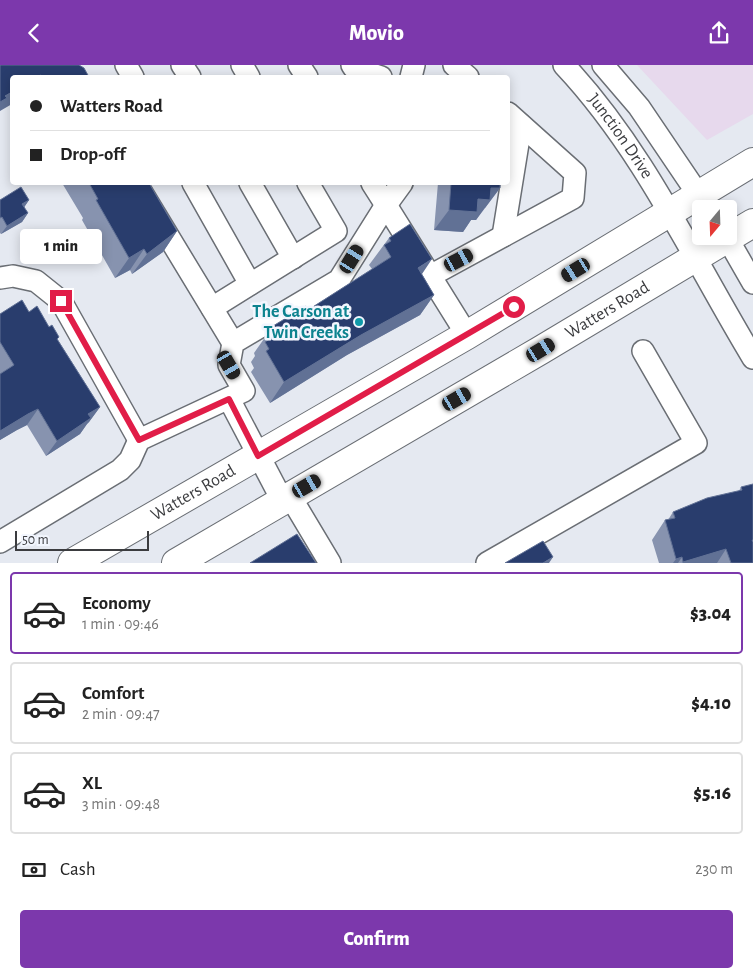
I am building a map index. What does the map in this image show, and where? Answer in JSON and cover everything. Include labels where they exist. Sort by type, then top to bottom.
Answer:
[{"type":"main road","name":"Watters Road","points":[[704,200],[753,162]]},
{"type":"main road","name":"Watters Road","points":[[72,563],[467,335],[669,213],[692,205]]},
{"type":"main road","name":"Watters Road","points":[[738,232],[753,223]]},
{"type":"main road","name":"Watters Road","points":[[176,563],[541,350],[716,245]]},
{"type":"street","points":[[352,65],[354,68],[375,75]]},
{"type":"street","points":[[454,65],[466,75]]},
{"type":"street","name":"Junction Drive","points":[[564,65],[588,90],[627,144],[697,257],[753,358]]},
{"type":"street","name":"Junction Drive","points":[[603,65],[639,107],[702,200]]},
{"type":"street","points":[[430,276],[573,198],[575,173],[514,119]]},
{"type":"street","points":[[510,162],[514,119]]},
{"type":"street","points":[[0,542],[120,470],[130,460],[139,440],[244,391],[229,365],[233,343],[137,185]]},
{"type":"street","points":[[194,185],[250,284]]},
{"type":"street","points":[[251,185],[293,258]]},
{"type":"street","points":[[309,185],[352,259]]},
{"type":"street","points":[[373,185],[467,335]]},
{"type":"street","points":[[233,343],[338,280],[401,185]]},
{"type":"street","points":[[503,236],[508,185]]},
{"type":"street","points":[[212,308],[336,231]]},
{"type":"street","points":[[731,245],[753,283]]},
{"type":"street","points":[[0,278],[13,276],[36,281],[61,301],[139,440]]},
{"type":"street","points":[[487,563],[696,443],[643,351]]},
{"type":"street","points":[[229,399],[258,456],[330,563]]},
{"type":"shaded area","points":[[637,65],[753,65],[753,114],[707,140]]},
{"type":"building","points":[[0,65],[79,65],[84,68],[88,75],[10,75],[10,93],[5,96],[7,98],[0,102]]},
{"type":"building","points":[[90,185],[150,185],[177,231],[147,254],[144,249],[129,258],[96,200],[98,199]]},
{"type":"building","points":[[451,185],[500,185],[500,188],[491,188],[490,200],[478,199],[477,212],[449,210]]},
{"type":"building","points":[[21,187],[29,200],[22,204],[28,213],[7,226],[2,217],[0,218],[0,200]]},
{"type":"building","name":"The Carson at Twin Creeks","points":[[410,224],[432,259],[418,268],[434,295],[361,335],[284,382],[266,351],[269,349],[265,342],[271,338],[268,333],[275,329],[273,326],[306,306],[308,310],[391,257],[384,245],[391,241],[389,238]]},
{"type":"building","points":[[22,300],[29,312],[37,306],[49,327],[52,325],[59,337],[57,339],[100,407],[88,414],[91,418],[57,441],[38,409],[0,431],[0,374],[14,365],[0,342],[0,314]]},
{"type":"building","points":[[753,484],[753,563],[731,563],[726,549],[683,562],[682,557],[676,559],[665,520],[675,518],[673,512],[707,498],[742,490],[741,487]]},
{"type":"building","points":[[297,534],[316,563],[250,563]]},
{"type":"building","points":[[543,541],[553,557],[543,563],[505,563]]},
{"type":"place","name":"The Carson at Twin Creeks","points":[[359,322]]},
{"type":"route","points":[[61,301],[139,440],[229,399],[258,456],[514,307]]}]
